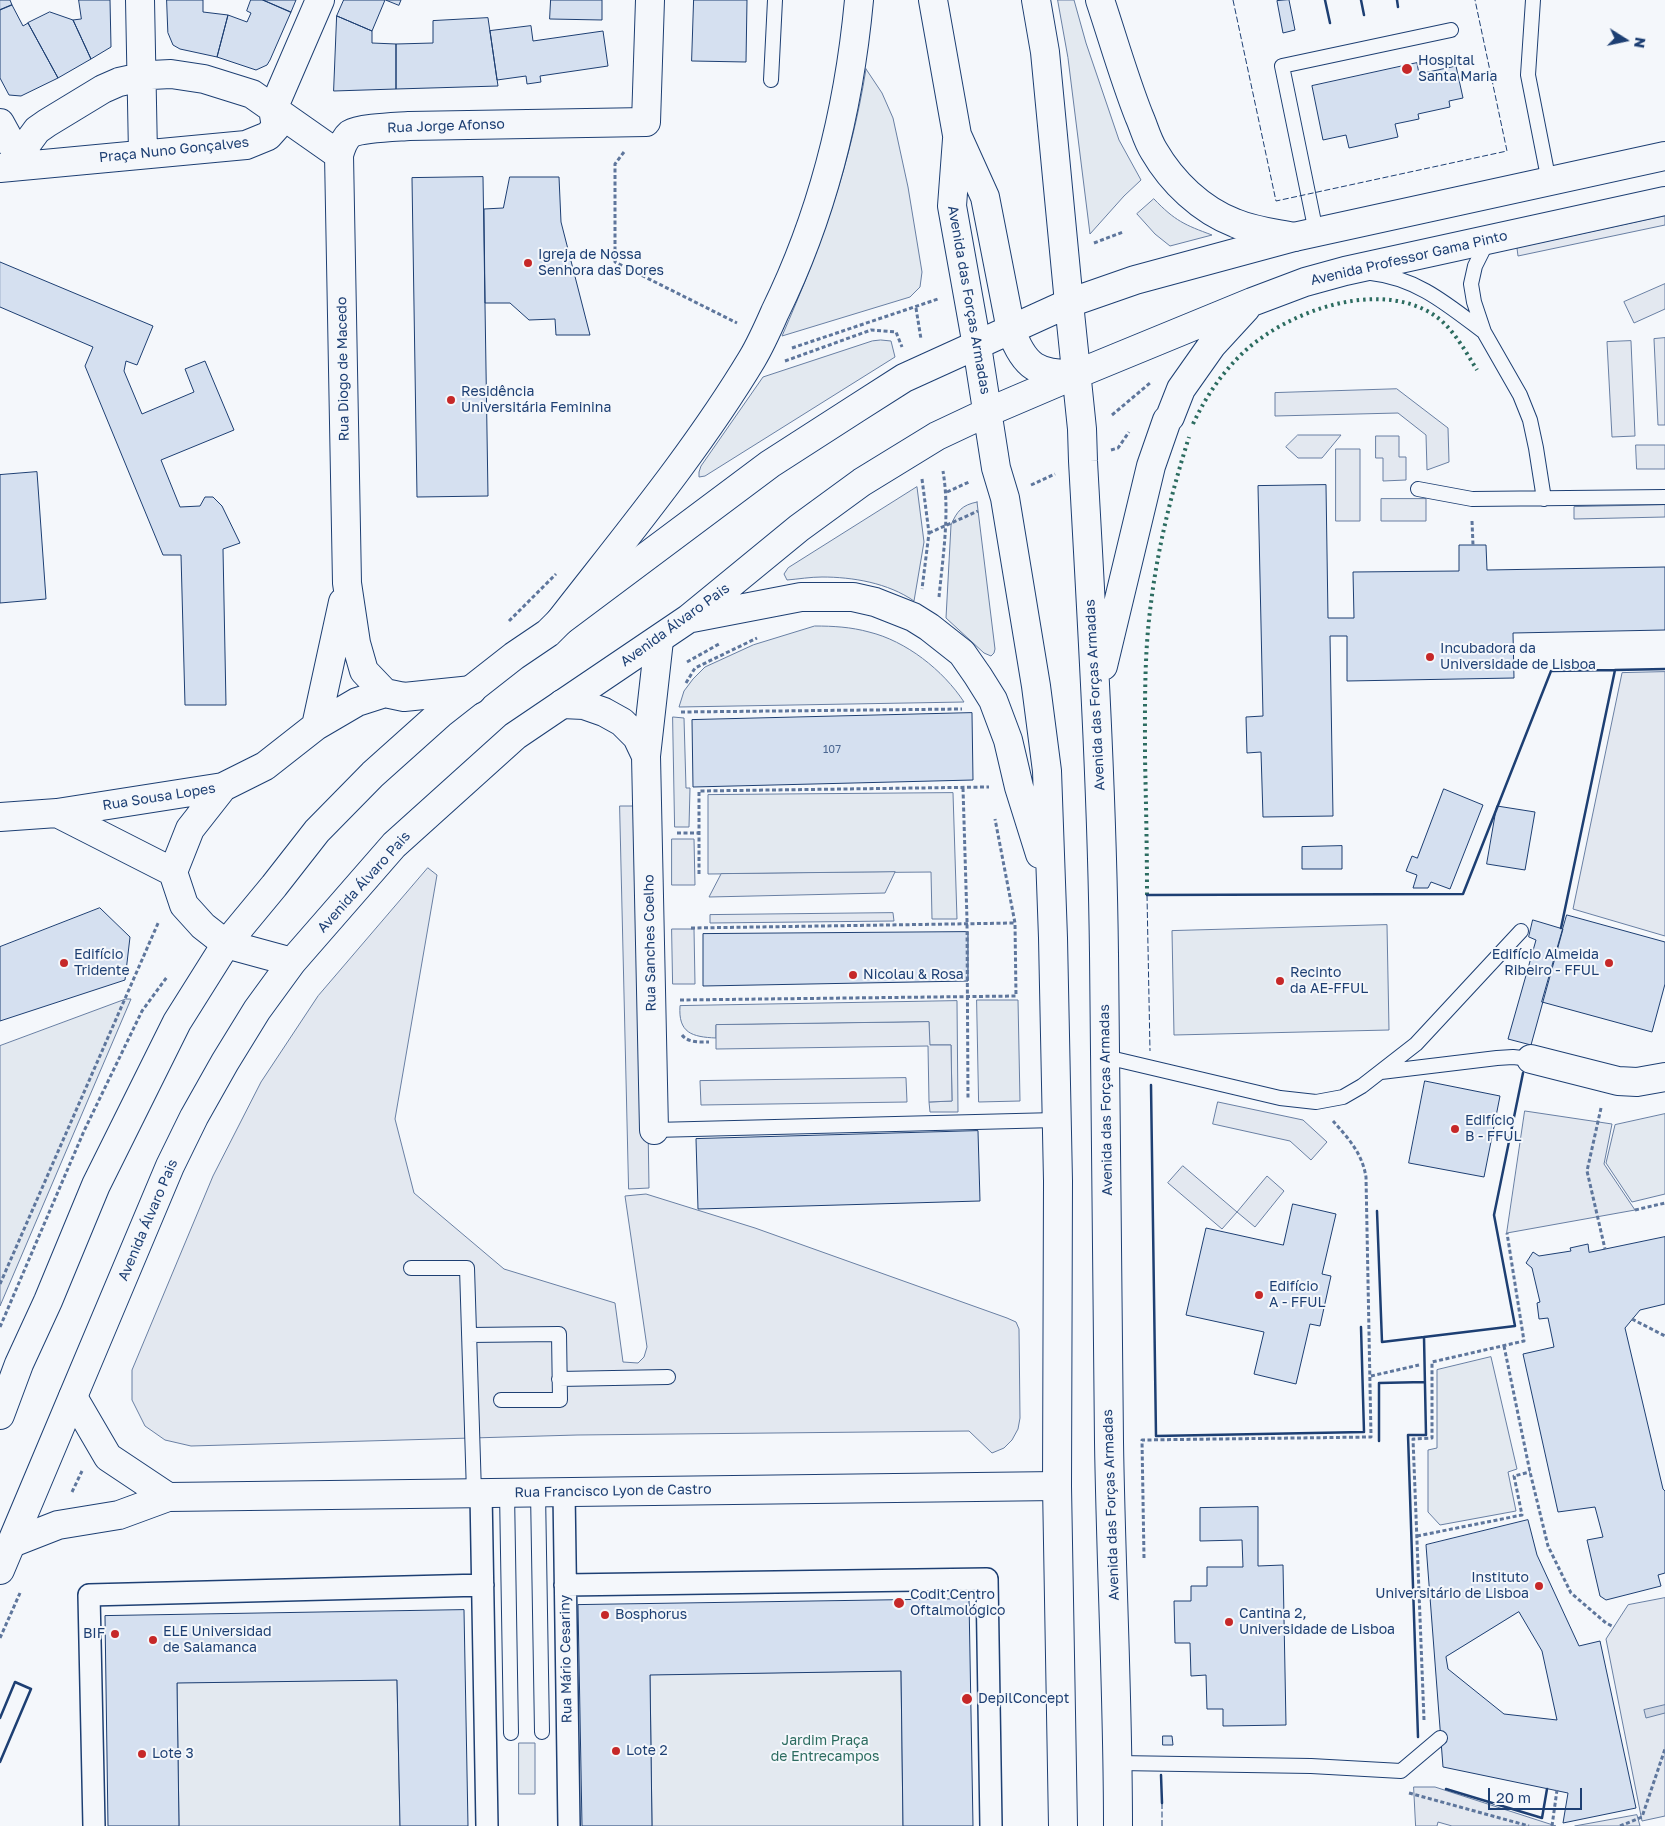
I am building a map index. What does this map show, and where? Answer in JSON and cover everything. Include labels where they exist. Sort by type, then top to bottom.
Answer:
[{"type":"main road","points":[[140,0],[143,154]]},
{"type":"main road","points":[[273,109],[320,0]]},
{"type":"main road","points":[[646,122],[650,0]]},
{"type":"main road","points":[[0,1415],[19,1364],[48,1301],[96,1185],[177,1022],[226,944],[317,831],[394,754],[440,714],[514,656],[548,633],[560,621],[712,422],[752,358],[784,294],[809,232],[834,155],[852,69],[859,0]]},
{"type":"main road","name":"Avenida das Forças Armadas","points":[[933,0],[957,135],[952,206],[996,468],[1005,498],[1036,686],[1047,771],[1058,1180],[1057,1486],[1064,1826]]},
{"type":"main road","name":"Avenida das Forças Armadas","points":[[1036,0],[1045,52],[1082,429],[1082,460],[1096,693],[1104,951],[1109,1443],[1118,1826]]},
{"type":"main road","points":[[1100,0],[1133,101],[1153,149],[1166,170],[1186,192],[1210,210],[1232,222],[1249,229],[1305,234]]},
{"type":"main road","points":[[11,166],[37,130],[103,88],[142,77],[171,74],[204,79],[252,94],[339,155]]},
{"type":"main road","name":"Praça Nuno Gonçalves","points":[[11,166],[246,145],[268,136],[276,127],[273,109]]},
{"type":"main road","name":"Rua Jorge Afonso","points":[[339,155],[343,144],[351,134],[372,129],[409,126],[646,122]]},
{"type":"main road","points":[[0,123],[11,166]]},
{"type":"main road","name":"Avenida das Forças Armadas","points":[[957,135],[985,197],[1011,330],[1018,348],[1029,362],[1044,372],[1077,374]]},
{"type":"main road","name":"Rua Diogo de Macedo","points":[[339,155],[347,583],[356,643],[364,671],[385,693]]},
{"type":"main road","points":[[560,621],[777,459],[904,378],[1069,303],[1135,280],[1305,234],[1665,156]]},
{"type":"main road","name":"Avenida Professor Gama Pinto","points":[[1077,374],[1252,302],[1306,282],[1345,271],[1665,201]]},
{"type":"main road","points":[[1096,693],[1151,466],[1167,420],[1181,389],[1206,353],[1252,302]]},
{"type":"main road","name":"Avenida Álvaro Pais","points":[[0,1570],[144,1226],[194,1117],[257,1010],[292,962],[394,845],[515,736],[688,619],[799,528],[862,482],[938,436],[988,412],[1077,374]]},
{"type":"main road","name":"Rua Diogo de Macedo","points":[[316,726],[347,583]]},
{"type":"main road","points":[[688,619],[801,597],[853,597],[875,602],[914,617],[946,639],[962,653],[993,700],[1008,740],[1019,787],[1051,888]]},
{"type":"main road","name":"Rua Sanches Coelho","points":[[654,1130],[646,756],[659,640]]},
{"type":"main road","points":[[385,693],[404,697],[472,690]]},
{"type":"main road","name":"Rua Sousa Lopes","points":[[0,817],[56,812],[223,788],[264,766],[316,726],[357,702],[385,693]]},
{"type":"main road","name":"Rua Sanches Coelho","points":[[562,704],[584,706],[604,712],[622,722],[637,737],[646,756]]},
{"type":"main road","points":[[223,788],[190,829],[173,872],[184,905],[203,926],[226,944],[292,962]]},
{"type":"main road","name":"Rua Sousa Lopes","points":[[56,812],[173,872]]},
{"type":"main road","points":[[1531,1059],[1607,1079],[1637,1082],[1665,1077]]},
{"type":"main road","points":[[73,1397],[96,1439],[108,1456],[168,1496]]},
{"type":"main road","name":"Rua Francisco Lyon de Castro","points":[[12,1543],[58,1525],[119,1515],[168,1496],[1057,1486]]},
{"type":"street","name":"Rua Mário Cesariny","points":[[551,1492],[565,1585],[569,1826]]},
{"type":"street","points":[[487,1826],[483,1585],[488,1493]]},
{"type":"street","points":[[565,1585],[987,1579],[991,1826]]},
{"type":"street","points":[[94,1826],[90,1595],[483,1585]]},
{"type":"lane","points":[[771,80],[775,0]]},
{"type":"lane","points":[[1533,0],[1528,75],[1549,182]]},
{"type":"lane","points":[[1305,234],[1282,66],[1451,30]]},
{"type":"lane","points":[[1489,239],[1475,266],[1471,284],[1474,302],[1484,332],[1520,395],[1530,420],[1544,499]]},
{"type":"lane","points":[[1345,271],[1390,275],[1411,283],[1434,295],[1484,332]]},
{"type":"lane","points":[[1418,489],[1472,499],[1665,497]]},
{"type":"lane","points":[[1106,1057],[1280,1098],[1316,1102],[1342,1097],[1381,1072],[1425,1035],[1521,931]]},
{"type":"lane","points":[[1381,1072],[1497,1058],[1531,1059]]},
{"type":"lane","points":[[654,1130],[1056,1120]]},
{"type":"lane","points":[[411,1268],[467,1268],[469,1335],[488,1493],[511,1733]]},
{"type":"lane","points":[[469,1335],[559,1334],[560,1400],[501,1400]]},
{"type":"lane","points":[[559,1379],[668,1377]]},
{"type":"lane","name":"Rua Mário Cesariny","points":[[542,1732],[551,1492]]},
{"type":"lane","points":[[1118,1763],[1311,1766],[1401,1771],[1440,1738]]},
{"type":"path","points":[[646,122],[615,164],[615,262],[744,326]]},
{"type":"path","points":[[1094,243],[1123,232]]},
{"type":"path","points":[[789,349],[916,308],[942,297]]},
{"type":"path","points":[[916,308],[922,344]]},
{"type":"path","points":[[1112,416],[1151,382]]},
{"type":"path","points":[[939,601],[946,526],[947,492],[943,471]]},
{"type":"path","points":[[947,492],[977,478]]},
{"type":"path","points":[[914,617],[920,604],[929,533]]},
{"type":"path","points":[[684,685],[695,668],[760,637]]},
{"type":"path","points":[[654,681],[723,642]]},
{"type":"path","points":[[673,712],[971,708]]},
{"type":"path","points":[[987,778],[991,796]]},
{"type":"path","points":[[699,874],[699,791],[989,787]]},
{"type":"path","points":[[963,788],[967,924],[968,1109]]},
{"type":"path","points":[[676,1000],[1016,996],[1015,923],[995,816]]},
{"type":"path","points":[[671,833],[699,833]]},
{"type":"path","points":[[0,1284],[161,917]]},
{"type":"path","points":[[691,928],[1015,923]]},
{"type":"path","points":[[679,1030],[685,1039],[696,1042],[709,1042]]},
{"type":"path","points":[[1605,1249],[1587,1170],[1607,1079]]},
{"type":"path","points":[[1142,1440],[1372,1437],[1367,1185],[1365,1168],[1353,1144],[1316,1102]]},
{"type":"path","points":[[1634,1210],[1665,1203]]},
{"type":"path","points":[[1420,1635],[1413,1439],[1432,1438],[1432,1362],[1524,1341],[1507,1233]]},
{"type":"path","points":[[1632,1319],[1665,1336]]},
{"type":"path","points":[[1504,1346],[1530,1472],[1548,1546],[1571,1593],[1606,1623],[1614,1627]]},
{"type":"path","points":[[1371,1376],[1419,1365]]},
{"type":"path","points":[[58,1525],[96,1439]]},
{"type":"path","points":[[1417,1536],[1522,1515],[1514,1476],[1530,1472]]},
{"type":"path","points":[[0,1638],[21,1592]]},
{"type":"path","points":[[1620,1826],[1642,1817],[1665,1749]]},
{"type":"path","points":[[1552,1826],[1557,1790]]},
{"type":"green space","points":[[1058,0],[1074,0],[1086,43],[1119,140],[1141,180],[1090,234],[1068,58]]},
{"type":"green space","points":[[866,69],[882,93],[893,118],[908,187],[922,272],[920,287],[910,297],[782,336],[809,271],[833,205],[852,139]]},
{"type":"green space","points":[[1154,199],[1181,222],[1212,235],[1170,246],[1155,234],[1137,214]]},
{"type":"green space","points":[[872,341],[891,341],[895,357],[705,476],[699,477],[701,466],[763,377]]},
{"type":"green space","points":[[917,487],[924,542],[914,601],[882,585],[846,578],[822,577],[787,580],[784,574],[788,568]]},
{"type":"green space","points":[[977,502],[995,649],[991,656],[984,653],[946,618],[951,525],[961,509]]},
{"type":"green space","points":[[815,626],[856,629],[883,636],[896,642],[934,668],[946,679],[964,702],[679,707],[684,691],[705,667],[753,645]]},
{"type":"green space","points":[[673,717],[684,718],[686,788],[690,788],[689,827],[675,827]]},
{"type":"green space","points":[[953,793],[957,919],[932,919],[931,872],[708,874],[708,795]]},
{"type":"green space","name":"Recinto da AE-FFUL","points":[[1387,925],[1389,1030],[1174,1035],[1172,931]]},
{"type":"green space","points":[[126,999],[131,999],[0,1306],[0,1046]]},
{"type":"green space","points":[[977,1000],[1018,1000],[1020,1101],[979,1102]]},
{"type":"green space","points":[[957,1001],[958,1112],[930,1112],[929,1102],[952,1101],[951,1045],[929,1045],[929,1022],[716,1025],[716,1038],[694,1035],[688,1032],[681,1022],[680,1015],[680,1006]]},
{"type":"green space","points":[[1665,1114],[1665,1194],[1632,1202],[1606,1163],[1615,1125]]},
{"type":"green space","points":[[1491,1357],[1517,1469],[1508,1472],[1516,1511],[1440,1525],[1428,1512],[1428,1450],[1437,1448],[1437,1370]]},
{"type":"green space","name":"Jardim Praça de Entrecampos","points":[[901,1671],[903,1826],[652,1826],[650,1675]]},
{"type":"green space","points":[[397,1680],[400,1826],[179,1826],[177,1683]]},
{"type":"green space","points":[[519,1743],[535,1743],[535,1794],[519,1794]]},
{"type":"shaded area","points":[[1665,216],[1665,225],[1518,256],[1517,248]]},
{"type":"shaded area","points":[[1665,284],[1665,309],[1634,323],[1624,302]]},
{"type":"shaded area","points":[[1665,338],[1665,425],[1658,425],[1654,339]]},
{"type":"shaded area","points":[[1631,341],[1635,436],[1612,437],[1607,342]]},
{"type":"shaded area","points":[[1397,389],[1448,428],[1449,462],[1427,470],[1426,435],[1398,413],[1275,416],[1275,393]]},
{"type":"shaded area","points":[[1298,435],[1341,435],[1322,458],[1298,458],[1286,447]]},
{"type":"shaded area","points":[[1376,436],[1399,436],[1399,457],[1406,457],[1406,480],[1383,481],[1383,458],[1376,458]]},
{"type":"shaded area","points":[[1636,445],[1665,445],[1665,469],[1637,469]]},
{"type":"shaded area","points":[[1336,449],[1360,449],[1360,521],[1336,521]]},
{"type":"shaded area","points":[[1381,499],[1426,499],[1426,521],[1381,521]]},
{"type":"shaded area","points":[[1665,505],[1665,517],[1574,519],[1574,507]]},
{"type":"shaded area","points":[[1665,672],[1665,936],[1573,909],[1622,673]]},
{"type":"shaded area","points":[[620,806],[643,806],[649,1188],[629,1189]]},
{"type":"shaded area","points":[[672,839],[694,839],[695,885],[672,885]]},
{"type":"shaded area","points":[[428,868],[437,875],[395,1119],[414,1193],[504,1269],[615,1303],[623,1362],[638,1363],[644,1357],[647,1347],[625,1196],[646,1194],[755,1228],[1007,1318],[1016,1322],[1019,1329],[1020,1418],[1018,1429],[1012,1440],[1004,1448],[992,1453],[969,1431],[577,1435],[191,1446],[165,1440],[145,1426],[132,1400],[132,1370],[213,1176],[261,1082],[318,996]]},
{"type":"shaded area","points":[[895,872],[885,893],[709,897],[721,874]]},
{"type":"shaded area","points":[[893,913],[894,921],[710,923],[710,915]]},
{"type":"shaded area","points":[[672,929],[694,929],[695,984],[673,984]]},
{"type":"shaded area","points":[[929,1022],[930,1045],[951,1045],[952,1101],[929,1102],[928,1046],[716,1049],[716,1025]]},
{"type":"shaded area","points":[[906,1078],[907,1102],[701,1105],[700,1081]]},
{"type":"shaded area","points":[[1218,1102],[1303,1120],[1327,1142],[1311,1160],[1290,1141],[1213,1124]]},
{"type":"shaded area","points":[[1525,1111],[1612,1124],[1604,1164],[1635,1210],[1507,1233]]},
{"type":"shaded area","points":[[1183,1166],[1237,1212],[1222,1229],[1168,1183]]},
{"type":"shaded area","points":[[1267,1176],[1284,1191],[1255,1227],[1237,1212]]},
{"type":"shaded area","points":[[1665,1598],[1665,1816],[1642,1821],[1606,1639],[1628,1605]]},
{"type":"shaded area","points":[[1665,1705],[1665,1713],[1646,1718],[1644,1710]]},
{"type":"shaded area","points":[[1414,1787],[1435,1787],[1556,1826],[1452,1826],[1438,1822],[1437,1826],[1416,1826]]},
{"type":"shaded area","points":[[1637,1815],[1640,1826],[1575,1826]]},
{"type":"building","points":[[0,0],[10,0],[12,5],[0,10]]},
{"type":"building","points":[[79,0],[110,0],[111,47],[91,59],[73,20],[81,19]]},
{"type":"building","points":[[167,0],[203,0],[203,12],[228,15],[217,57],[180,49],[173,45],[168,33]]},
{"type":"building","points":[[251,0],[263,0],[291,12],[267,65],[256,70],[217,57],[228,15],[247,22],[251,13],[247,11]]},
{"type":"building","points":[[263,0],[296,0],[291,12]]},
{"type":"building","points":[[344,0],[385,0],[372,31],[337,16]]},
{"type":"building","points":[[386,0],[401,0],[399,5]]},
{"type":"building","points":[[551,0],[602,0],[602,20],[550,19]]},
{"type":"building","points":[[694,0],[747,0],[746,62],[692,61]]},
{"type":"building","points":[[1289,0],[1295,30],[1283,33],[1277,1]]},
{"type":"building","points":[[12,5],[23,26],[28,23],[58,78],[21,96],[9,95],[0,78],[0,10]]},
{"type":"building","points":[[50,12],[73,20],[91,59],[58,78],[28,23]]},
{"type":"building","points":[[337,16],[372,31],[372,43],[396,44],[396,89],[334,91]]},
{"type":"building","points":[[488,18],[498,86],[396,89],[396,44],[433,43],[433,21]]},
{"type":"building","points":[[531,26],[533,41],[603,31],[608,66],[540,76],[541,82],[527,84],[526,76],[497,80],[490,31]]},
{"type":"building","points":[[1417,63],[1419,74],[1456,66],[1463,98],[1449,101],[1450,107],[1418,114],[1419,119],[1395,124],[1398,137],[1349,148],[1346,135],[1323,140],[1312,86]]},
{"type":"building","name":"Residência Universitária Feminina","points":[[483,177],[488,496],[417,497],[412,178]]},
{"type":"building","name":"Igreja de Nossa Senhora das Dores","points":[[510,177],[559,177],[561,222],[590,335],[556,335],[555,319],[529,320],[510,303],[485,303],[484,209],[503,208]]},
{"type":"building","points":[[0,262],[153,326],[137,365],[126,361],[124,371],[142,414],[194,392],[185,369],[205,361],[234,430],[161,460],[180,507],[200,506],[205,497],[213,497],[222,506],[240,543],[223,549],[226,705],[185,705],[181,555],[163,555],[85,366],[93,347],[0,307]]},
{"type":"building","points":[[37,472],[46,599],[0,603],[0,475]]},
{"type":"building","name":"Incubadora da Universidade de Lisboa","points":[[1326,485],[1328,618],[1354,618],[1353,572],[1459,571],[1459,545],[1486,545],[1487,570],[1665,567],[1665,630],[1513,633],[1514,678],[1347,681],[1347,636],[1330,636],[1333,816],[1263,817],[1261,752],[1247,753],[1246,717],[1263,716],[1258,486]]},
{"type":"building","points":[[972,713],[973,780],[693,787],[692,720]]},
{"type":"building","points":[[1444,789],[1483,805],[1450,889],[1431,882],[1428,888],[1413,888],[1417,875],[1406,871],[1412,856],[1417,858]]},
{"type":"building","points":[[1497,806],[1535,812],[1525,870],[1487,864]]},
{"type":"building","points":[[1342,846],[1342,869],[1302,869],[1302,847]]},
{"type":"building","name":"Edifício Tridente","points":[[100,908],[130,937],[125,980],[0,1021],[0,947]]},
{"type":"building","name":"Edifício Almeida Ribeiro - FFUL","points":[[1567,915],[1665,942],[1665,984],[1652,1032],[1542,1002]]},
{"type":"building","points":[[1533,920],[1563,929],[1531,1045],[1508,1039],[1536,940],[1529,937]]},
{"type":"building","points":[[968,932],[968,981],[703,986],[703,934]]},
{"type":"building","name":"Edifício B - FFUL","points":[[1425,1081],[1500,1096],[1484,1177],[1409,1163]]},
{"type":"building","points":[[978,1131],[980,1201],[698,1209],[696,1139]]},
{"type":"building","name":"Edifício A - FFUL","points":[[1293,1204],[1336,1214],[1322,1274],[1331,1276],[1320,1326],[1310,1324],[1296,1384],[1254,1374],[1264,1332],[1186,1315],[1206,1228],[1283,1245]]},
{"type":"building","points":[[1665,1237],[1665,1304],[1640,1310],[1625,1328],[1665,1491],[1665,1573],[1658,1575],[1661,1586],[1606,1600],[1600,1596],[1587,1540],[1603,1537],[1595,1507],[1558,1512],[1523,1354],[1554,1347],[1548,1318],[1539,1319],[1537,1303],[1540,1302],[1532,1268],[1526,1263],[1533,1252],[1539,1256],[1571,1251],[1570,1248],[1588,1244],[1589,1252]]},
{"type":"building","name":"Cantina 2, Universidade de Lisboa","points":[[1258,1507],[1258,1566],[1283,1565],[1286,1725],[1223,1726],[1223,1709],[1207,1709],[1206,1675],[1191,1676],[1190,1643],[1175,1643],[1174,1601],[1191,1601],[1191,1586],[1207,1586],[1207,1567],[1243,1567],[1242,1540],[1200,1541],[1200,1508]]},
{"type":"building","points":[[1528,1520],[1537,1555],[1579,1646],[1600,1641],[1636,1808],[1563,1823],[1568,1793],[1443,1767],[1426,1545]],"holes":[[[1519,1612],[1542,1651],[1557,1720],[1504,1714],[1448,1669],[1446,1657]]]},
{"type":"building","name":"Lote 2","points":[[969,1599],[973,1826],[903,1826],[901,1671],[650,1675],[652,1826],[582,1826],[578,1605]]},
{"type":"building","name":"Lote 3","points":[[464,1610],[468,1826],[400,1826],[397,1680],[177,1683],[179,1826],[108,1826],[105,1616]]},
{"type":"building","points":[[1163,1736],[1172,1736],[1173,1745],[1163,1745]]},
{"type":"hedge","points":[[1193,424],[1216,384],[1230,366],[1264,336],[1285,323],[1309,313],[1333,305],[1359,300],[1383,299],[1407,303],[1429,312],[1450,330],[1477,370]]},
{"type":"hedge","points":[[1147,895],[1145,700],[1149,622],[1154,582],[1171,498],[1189,437]]},
{"type":"fence","points":[[1233,0],[1276,201],[1507,151],[1475,0]]},
{"type":"fence","points":[[1147,895],[1150,1051]]},
{"type":"fence","points":[[1162,1803],[1162,1826]]},
{"type":"wall","points":[[1325,0],[1330,23]]},
{"type":"wall","points":[[1361,0],[1364,15]]},
{"type":"wall","points":[[1397,0],[1398,7]]},
{"type":"wall","points":[[1561,928],[1615,670],[1665,669]]},
{"type":"wall","points":[[1147,895],[1463,894],[1551,671],[1615,670]]},
{"type":"wall","points":[[1418,1737],[1408,1435],[1426,1435],[1424,1337],[1515,1326],[1494,1215],[1523,1073]]},
{"type":"wall","points":[[1151,1085],[1156,1436],[1364,1432],[1361,1327]]},
{"type":"wall","points":[[1377,1211],[1382,1342],[1424,1337]]},
{"type":"wall","points":[[1379,1441],[1379,1383],[1425,1382]]},
{"type":"wall","points":[[0,1718],[15,1682],[31,1689],[0,1762]]},
{"type":"wall","points":[[1161,1775],[1162,1803]]},
{"type":"wall","points":[[1446,1789],[1542,1818],[1547,1789]]},
{"type":"place","name":"Hospital Santa Maria","points":[[1407,69]]},
{"type":"place","name":"Igreja de Nossa Senhora das Dores","points":[[528,263]]},
{"type":"place","name":"Residência Universitária Feminina","points":[[451,400]]},
{"type":"place","name":"Incubadora da Universidade de Lisboa","points":[[1430,657]]},
{"type":"place","name":"Edifício Tridente","points":[[64,963]]},
{"type":"place","name":"Edifício Almeida Ribeiro - FFUL","points":[[1609,963]]},
{"type":"place","name":"Nicolau & Rosa","points":[[853,975]]},
{"type":"place","name":"Recinto da AE-FFUL","points":[[1280,981]]},
{"type":"place","name":"Edifício B - FFUL","points":[[1455,1129]]},
{"type":"place","name":"Edifício A - FFUL","points":[[1259,1295]]},
{"type":"place","name":"Instituto Universitário de Lisboa","points":[[1539,1586]]},
{"type":"place","name":"Codit Centro Oftalmológico","points":[[899,1603]]},
{"type":"place","name":"Bosphorus","points":[[605,1615]]},
{"type":"place","name":"Cantina 2, Universidade de Lisboa","points":[[1229,1622]]},
{"type":"place","name":"BIF","points":[[115,1634]]},
{"type":"place","name":"ELE Universidad de Salamanca","points":[[153,1640]]},
{"type":"place","name":"DepilConcept","points":[[967,1699]]},
{"type":"place","name":"Lote 2","points":[[616,1751]]},
{"type":"place","name":"Lote 3","points":[[142,1754]]}]
